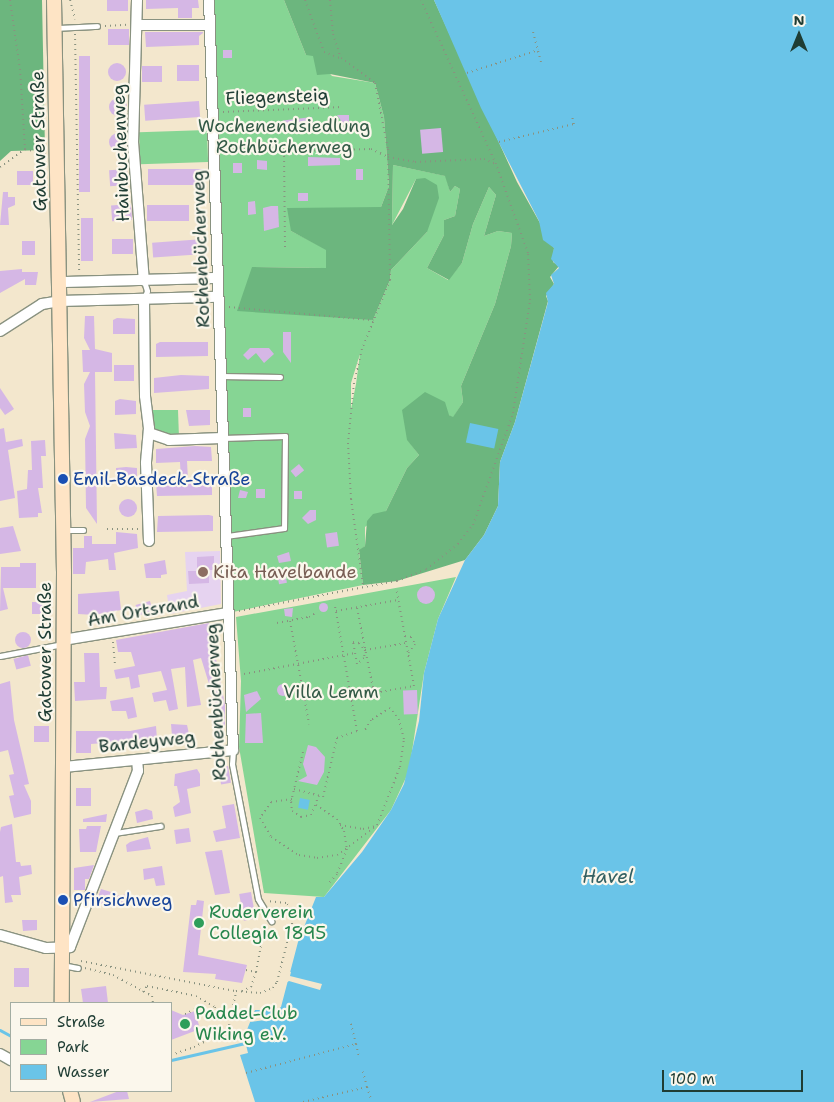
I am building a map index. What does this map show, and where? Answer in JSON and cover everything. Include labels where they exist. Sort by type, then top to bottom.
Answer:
[{"type":"main road","name":"Gatower Straße","points":[[54,0],[58,154],[67,282],[60,301],[64,530],[62,1002]]},
{"type":"street","name":"Hainbuchenweg","points":[[137,0],[137,25],[134,40],[133,142],[144,280]]},
{"type":"street","name":"Rothenbücherweg","points":[[209,0],[233,750]]},
{"type":"street","points":[[137,25],[210,25]]},
{"type":"street","points":[[67,282],[218,278]]},
{"type":"street","points":[[144,300],[145,396],[149,433],[146,463],[148,541]]},
{"type":"street","points":[[0,331],[42,304],[60,301],[218,301]]},
{"type":"street","points":[[149,433],[169,440],[222,438]]},
{"type":"street","name":"Am Ortsrand","points":[[63,642],[228,613]]},
{"type":"street","name":"Bardeyweg","points":[[64,767],[233,750]]},
{"type":"street","points":[[0,935],[46,948],[62,949],[70,947],[138,771],[137,760]]},
{"type":"lane","points":[[56,28],[97,26]]},
{"type":"lane","points":[[144,280],[147,291],[144,300]]},
{"type":"lane","points":[[221,376],[280,377]]},
{"type":"lane","points":[[222,438],[285,436],[284,528],[226,536]]},
{"type":"lane","points":[[64,530],[83,530]]},
{"type":"lane","points":[[0,656],[63,642]]},
{"type":"lane","name":"Rothenbücherweg","points":[[233,750],[232,764],[260,902],[271,921]]},
{"type":"lane","points":[[114,833],[160,826]]},
{"type":"lane","points":[[62,965],[78,967]]},
{"type":"path","points":[[10,0],[20,70],[25,149]]},
{"type":"path","points":[[67,282],[79,273],[75,27],[74,6],[70,0]]},
{"type":"path","points":[[305,0],[324,52],[341,58],[375,82],[384,117],[388,157],[390,280],[373,320],[354,383],[348,443],[351,500],[363,586]]},
{"type":"path","points":[[330,0],[332,34],[341,58]]},
{"type":"path","points":[[228,613],[413,576],[458,544],[473,525],[499,461],[515,404],[530,300],[528,253],[496,164],[421,0]]},
{"type":"path","points":[[97,26],[137,25]]},
{"type":"path","points":[[533,32],[542,62]]},
{"type":"path","points":[[466,73],[538,50]]},
{"type":"path","name":"Fliegensteig","points":[[213,112],[342,107]]},
{"type":"path","points":[[499,142],[574,124],[572,116]]},
{"type":"path","points":[[0,166],[25,149],[58,154]]},
{"type":"path","points":[[214,153],[371,149],[388,157],[415,162],[484,159],[496,164]]},
{"type":"path","points":[[284,151],[285,250]]},
{"type":"path","points":[[218,301],[373,320]]},
{"type":"path","points":[[107,529],[148,529]]},
{"type":"path","points":[[351,697],[414,686],[397,592]]},
{"type":"path","points":[[336,612],[398,600]]},
{"type":"path","points":[[294,789],[323,797],[337,738],[357,731],[335,606]]},
{"type":"path","points":[[357,608],[374,693]]},
{"type":"path","points":[[277,623],[309,617],[317,612]]},
{"type":"path","points":[[290,621],[309,724]]},
{"type":"path","points":[[112,632],[115,665]]},
{"type":"path","points":[[405,636],[414,641],[414,647],[408,653]]},
{"type":"path","points":[[353,642],[360,643],[365,650],[364,658],[357,664],[353,642]]},
{"type":"path","points":[[365,650],[406,643]]},
{"type":"path","points":[[244,674],[355,653]]},
{"type":"path","points":[[292,799],[271,802],[264,808],[260,818],[271,837],[299,855],[317,858],[337,855],[378,825],[400,767],[404,739],[399,720],[390,708],[371,720],[365,730]]},
{"type":"path","points":[[303,752],[292,799],[292,811],[301,817],[311,815],[319,795]]},
{"type":"path","points":[[316,805],[328,811],[340,825],[346,849],[337,874],[327,885]]},
{"type":"path","points":[[340,825],[363,829],[378,825]]},
{"type":"path","points":[[79,961],[248,994],[267,991],[273,988],[280,976],[295,912],[286,903],[260,902]]},
{"type":"path","points":[[242,992],[250,987],[256,972],[262,925],[271,921]]},
{"type":"path","points":[[78,967],[113,975],[152,996],[153,1002]]},
{"type":"path","points":[[246,970],[256,972]]},
{"type":"path","points":[[143,992],[147,986],[196,996],[215,1007],[220,1018]]},
{"type":"path","points":[[172,1055],[194,1047],[228,1030],[236,991]]},
{"type":"path","points":[[185,1014],[198,1008],[220,1018],[247,1017]]},
{"type":"path","points":[[351,1024],[360,1057]]},
{"type":"path","points":[[246,1073],[356,1044]]},
{"type":"path","points":[[363,1072],[371,1099]]},
{"type":"path","points":[[303,1102],[367,1086]]},
{"type":"shaded area","name":"Kita Havelbande","points":[[220,551],[221,604],[170,614],[167,595],[187,591],[185,552]]},
{"type":"green space","points":[[0,0],[42,0],[45,150],[11,151],[0,161]]},
{"type":"green space","name":"Wochenendsiedlung Rothbücherweg","points":[[210,0],[284,0],[306,55],[313,55],[332,76],[375,83],[384,117],[389,186],[381,207],[291,231],[326,249],[326,268],[252,267],[373,320],[390,280],[391,270],[427,232],[416,179],[392,225],[393,165],[446,176],[450,192],[455,186],[460,189],[455,216],[444,220],[444,235],[427,268],[448,280],[462,263],[473,224],[489,187],[496,195],[484,236],[498,231],[512,233],[511,246],[495,304],[461,386],[463,402],[453,418],[449,415],[407,439],[419,455],[407,468],[386,511],[365,527],[365,546],[359,551],[363,585],[228,613]],"holes":[[[360,354],[351,409],[351,383]]]},
{"type":"green space","points":[[284,0],[434,0],[517,182],[554,248],[553,262],[559,266],[550,277],[554,284],[546,296],[548,301],[515,422],[500,462],[498,506],[484,535],[465,560],[397,581],[363,585],[359,550],[365,546],[367,521],[373,514],[386,511],[407,468],[419,455],[407,440],[402,410],[425,392],[445,402],[449,415],[453,417],[463,402],[461,386],[495,304],[511,246],[512,233],[498,231],[484,236],[496,195],[489,187],[473,224],[462,263],[449,280],[427,268],[444,235],[444,220],[455,216],[460,189],[455,186],[450,192],[445,176],[393,165],[392,225],[403,209],[416,179],[425,178],[437,185],[439,198],[427,232],[391,270],[390,280],[373,320],[237,311],[252,267],[326,268],[326,250],[291,231],[287,208],[381,207],[389,186],[384,117],[375,83],[330,74],[317,75],[313,56],[306,55]]},
{"type":"green space","points":[[207,130],[208,162],[140,164],[139,132]]},
{"type":"green space","points":[[151,410],[178,410],[179,438],[155,431]]},
{"type":"green space","name":"Villa Lemm","points":[[456,577],[438,619],[424,673],[409,771],[391,810],[324,897],[264,893],[239,747],[241,681],[236,617]]},
{"type":"water","name":"Havel","points":[[434,0],[834,0],[834,1102],[255,1102],[240,1055],[248,1053],[244,1037],[255,1010],[277,1010],[281,1007],[298,942],[316,897],[324,897],[362,852],[391,810],[404,784],[419,721],[424,673],[438,619],[465,560],[484,535],[498,506],[500,462],[515,422],[548,302],[546,293],[554,284],[551,275],[559,268],[551,259],[554,248],[543,240],[539,221],[481,108]]},
{"type":"water","points":[[470,423],[498,429],[494,449],[466,443]]},
{"type":"water","points":[[300,798],[310,800],[308,810],[298,808]]},
{"type":"pier","points":[[288,971],[291,972],[290,976],[322,984],[320,990],[289,981],[284,984]]},
{"type":"pier","points":[[251,1014],[265,1015],[265,1020],[249,1022]]},
{"type":"building","points":[[107,0],[128,0],[128,11],[107,11]]},
{"type":"building","points":[[146,0],[198,0],[199,8],[192,8],[192,18],[178,18],[178,8],[146,9]]},
{"type":"building","points":[[108,29],[129,29],[129,45],[108,45]]},
{"type":"building","points":[[145,32],[203,33],[199,36],[199,45],[146,47]]},
{"type":"building","points":[[223,50],[232,50],[232,58],[223,58]]},
{"type":"building","points":[[79,56],[90,56],[90,192],[79,192]]},
{"type":"building","points":[[117,63],[123,66],[126,72],[123,78],[117,81],[111,78],[108,72],[111,66]]},
{"type":"building","points":[[177,65],[199,65],[199,81],[177,81]]},
{"type":"building","points":[[142,66],[162,66],[162,82],[142,82]]},
{"type":"building","points":[[118,98],[125,100],[127,107],[125,114],[118,116],[111,114],[109,107],[111,100]]},
{"type":"building","points":[[199,101],[200,117],[145,121],[144,105]]},
{"type":"building","points":[[337,115],[349,115],[349,122],[344,125]]},
{"type":"building","points":[[312,117],[313,125],[284,128],[283,121]]},
{"type":"building","points":[[441,128],[443,152],[422,154],[420,130]]},
{"type":"building","points":[[118,133],[124,136],[127,142],[124,148],[118,151],[112,148],[109,142],[112,136]]},
{"type":"building","points":[[308,157],[340,158],[340,165],[308,166]]},
{"type":"building","points":[[257,160],[267,161],[267,170],[257,169]]},
{"type":"building","points":[[233,163],[242,163],[242,173],[233,173]]},
{"type":"building","points":[[127,169],[128,185],[110,186],[109,170]]},
{"type":"building","points":[[148,169],[204,169],[204,185],[148,185]]},
{"type":"building","points":[[356,169],[363,169],[363,180],[356,180]]},
{"type":"building","points":[[17,171],[33,171],[33,185],[17,185]]},
{"type":"building","points":[[3,192],[8,192],[8,197],[15,197],[15,205],[8,208],[9,225],[0,225]]},
{"type":"building","points":[[298,193],[308,193],[308,201],[298,201]]},
{"type":"building","points":[[255,201],[256,214],[248,215],[248,202]]},
{"type":"building","points":[[131,204],[132,220],[112,221],[111,205]]},
{"type":"building","points":[[147,205],[189,205],[189,221],[147,221]]},
{"type":"building","points":[[278,206],[279,227],[264,231],[263,208]]},
{"type":"building","points":[[81,218],[93,218],[93,261],[81,261]]},
{"type":"building","points":[[112,239],[133,239],[133,254],[112,254]]},
{"type":"building","points":[[204,239],[205,254],[153,258],[152,243]]},
{"type":"building","points":[[22,241],[35,241],[35,255],[22,255]]},
{"type":"building","points":[[22,269],[22,272],[38,272],[36,285],[25,285],[25,279],[0,293],[0,271]]},
{"type":"building","points":[[85,316],[94,316],[95,349],[112,353],[112,372],[95,372],[97,524],[86,508],[85,439],[90,426],[85,412],[84,384],[90,372],[83,372],[82,350],[90,350],[84,338]]},
{"type":"building","points":[[117,318],[135,319],[135,334],[113,334],[113,320]]},
{"type":"building","points":[[283,332],[291,332],[291,363],[283,352]]},
{"type":"building","points":[[160,342],[208,342],[208,356],[156,357],[156,344]]},
{"type":"building","points":[[250,348],[269,348],[274,354],[264,363],[256,353],[248,360],[243,355]]},
{"type":"building","points":[[114,365],[134,365],[134,381],[114,381]]},
{"type":"building","points":[[181,375],[209,376],[209,389],[154,393],[154,378]]},
{"type":"building","points":[[0,388],[14,409],[5,415],[0,408]]},
{"type":"building","points":[[120,399],[136,401],[136,414],[115,415],[115,401]]},
{"type":"building","points":[[243,408],[251,408],[251,417],[243,417]]},
{"type":"building","points":[[186,410],[210,410],[210,425],[189,426]]},
{"type":"building","points":[[4,428],[6,442],[22,439],[23,446],[8,450],[15,498],[0,501],[0,429]]},
{"type":"building","points":[[114,433],[136,435],[137,448],[115,449]]},
{"type":"building","points":[[45,440],[46,456],[41,456],[43,488],[38,488],[42,513],[38,513],[38,517],[19,518],[17,491],[27,489],[28,470],[32,470],[31,441]]},
{"type":"building","points":[[195,446],[211,447],[212,461],[187,461],[188,480],[212,481],[212,495],[157,496],[156,483],[181,481],[180,462],[156,463],[156,449]]},
{"type":"building","points":[[299,464],[304,470],[296,477],[291,471]]},
{"type":"building","points":[[116,468],[137,468],[137,482],[116,482]]},
{"type":"building","points":[[256,489],[265,489],[265,498],[256,498]]},
{"type":"building","points":[[240,490],[248,492],[246,498],[238,498]]},
{"type":"building","points":[[294,491],[302,491],[302,499],[294,499]]},
{"type":"building","points":[[128,499],[136,504],[137,508],[132,516],[128,517],[120,512],[119,508],[124,500]]},
{"type":"building","points":[[310,510],[316,510],[316,520],[308,524],[302,518]]},
{"type":"building","points":[[158,516],[213,516],[213,531],[157,532]]},
{"type":"building","points":[[13,526],[21,551],[0,554],[0,528]]},
{"type":"building","points":[[116,532],[137,534],[138,548],[114,553],[116,570],[109,570],[108,559],[86,562],[85,574],[73,574],[73,548],[84,548],[84,536],[92,536],[92,544],[116,544]]},
{"type":"building","points":[[337,532],[339,546],[327,548],[325,534]]},
{"type":"building","points":[[289,552],[291,561],[279,563],[277,556]]},
{"type":"building","points":[[214,556],[214,570],[209,570],[209,583],[189,584],[188,571],[197,571],[197,557]]},
{"type":"building","points":[[165,560],[167,574],[161,575],[161,578],[146,578],[144,564]]},
{"type":"building","points":[[20,563],[36,563],[36,588],[3,588],[8,609],[0,611],[1,567],[20,567]]},
{"type":"building","points":[[285,572],[287,583],[279,584],[277,573]]},
{"type":"building","points":[[426,586],[432,589],[435,595],[432,601],[426,604],[420,601],[417,595],[420,589]]},
{"type":"building","points":[[119,591],[121,610],[95,615],[78,614],[78,594]]},
{"type":"building","points":[[150,601],[153,612],[138,616],[136,605]]},
{"type":"building","points":[[32,602],[46,602],[46,614],[32,614]]},
{"type":"building","points":[[323,602],[328,607],[323,612],[318,607]]},
{"type":"building","points":[[293,608],[292,617],[285,616],[284,609]]},
{"type":"building","points":[[209,623],[225,705],[225,726],[213,728],[211,714],[218,713],[201,658],[193,660],[201,705],[187,707],[185,667],[171,669],[178,709],[169,711],[166,700],[154,702],[152,693],[167,690],[161,671],[138,675],[140,687],[131,689],[129,677],[116,679],[114,670],[135,666],[131,652],[118,652],[116,640]]},
{"type":"building","points":[[20,632],[26,632],[31,637],[29,646],[20,648],[15,643],[15,637]]},
{"type":"building","points":[[84,653],[99,653],[100,687],[107,687],[106,699],[75,701],[74,682],[85,682]]},
{"type":"building","points":[[28,655],[31,666],[16,670],[14,659]]},
{"type":"building","points":[[10,681],[14,720],[29,784],[24,785],[31,801],[31,814],[14,818],[9,796],[14,795],[9,775],[14,774],[8,750],[0,752],[0,684]]},
{"type":"building","points":[[283,684],[289,690],[283,696],[277,690]]},
{"type":"building","points":[[403,690],[417,690],[418,714],[404,714]]},
{"type":"building","points":[[257,691],[261,699],[246,712],[244,695]]},
{"type":"building","points":[[133,697],[137,717],[128,719],[126,711],[112,711],[110,701]]},
{"type":"building","points":[[261,713],[263,743],[245,743],[246,714]]},
{"type":"building","points":[[171,724],[187,725],[189,734],[172,736]]},
{"type":"building","points":[[34,726],[49,726],[49,742],[34,742]]},
{"type":"building","points":[[156,726],[157,739],[91,744],[91,753],[76,753],[76,731],[130,731]]},
{"type":"building","points":[[308,745],[316,747],[325,757],[324,772],[317,785],[298,781],[307,776],[303,764]]},
{"type":"building","points":[[228,766],[231,783],[221,784],[218,768]]},
{"type":"building","points":[[197,769],[200,774],[200,786],[187,789],[191,813],[175,817],[173,807],[180,802],[177,786],[174,786],[175,774]]},
{"type":"building","points":[[76,788],[91,788],[91,806],[76,806]]},
{"type":"building","points":[[234,804],[240,838],[216,842],[213,831],[226,828],[222,806]]},
{"type":"building","points":[[146,809],[152,811],[153,819],[137,823],[135,812]]},
{"type":"building","points":[[107,814],[106,822],[83,822],[83,819]]},
{"type":"building","points":[[12,824],[16,862],[20,862],[21,866],[31,865],[32,874],[19,877],[21,895],[11,895],[13,902],[5,903],[3,876],[0,877],[0,832],[1,827]]},
{"type":"building","points":[[87,826],[101,826],[96,852],[80,852],[79,829],[86,829]]},
{"type":"building","points":[[189,828],[191,842],[176,844],[174,830]]},
{"type":"building","points":[[148,837],[151,849],[127,852],[126,845],[130,842]]},
{"type":"building","points":[[222,850],[230,893],[215,895],[205,852]]},
{"type":"building","points":[[94,865],[89,879],[85,879],[85,890],[74,890],[74,868]]},
{"type":"building","points":[[162,866],[165,885],[156,886],[154,878],[144,880],[143,869]]},
{"type":"building","points":[[101,889],[111,892],[105,905],[96,902]]},
{"type":"building","points":[[251,892],[256,919],[244,921],[239,894]]},
{"type":"building","points":[[129,894],[130,901],[116,905],[114,896]]},
{"type":"building","points":[[197,900],[204,901],[198,955],[247,965],[242,983],[215,979],[216,974],[183,972],[191,905],[196,905]]},
{"type":"building","points":[[22,920],[37,920],[37,930],[23,931]]},
{"type":"building","points":[[14,968],[29,968],[29,987],[14,987]]},
{"type":"building","points":[[106,986],[108,1002],[83,1002],[81,989]]},
{"type":"building","name":"Paddel-Club Wiking e.V.","points":[[172,1010],[183,1015],[195,1011],[200,1029],[172,1040]]},
{"type":"building","points":[[116,1092],[127,1092],[129,1099],[90,1102]]},
{"type":"waterway","points":[[0,1030],[10,1035]]},
{"type":"waterway","points":[[172,1060],[245,1043]]},
{"type":"place","name":"Emil-Basdeck-Straße","points":[[63,479]]},
{"type":"place","name":"Kita Havelbande","points":[[203,572]]},
{"type":"place","name":"Pfirsichweg","points":[[63,900]]},
{"type":"place","name":"Ruderverein Collegia 1895","points":[[199,923]]},
{"type":"place","name":"Paddel-Club Wiking e.V.","points":[[185,1024]]}]
